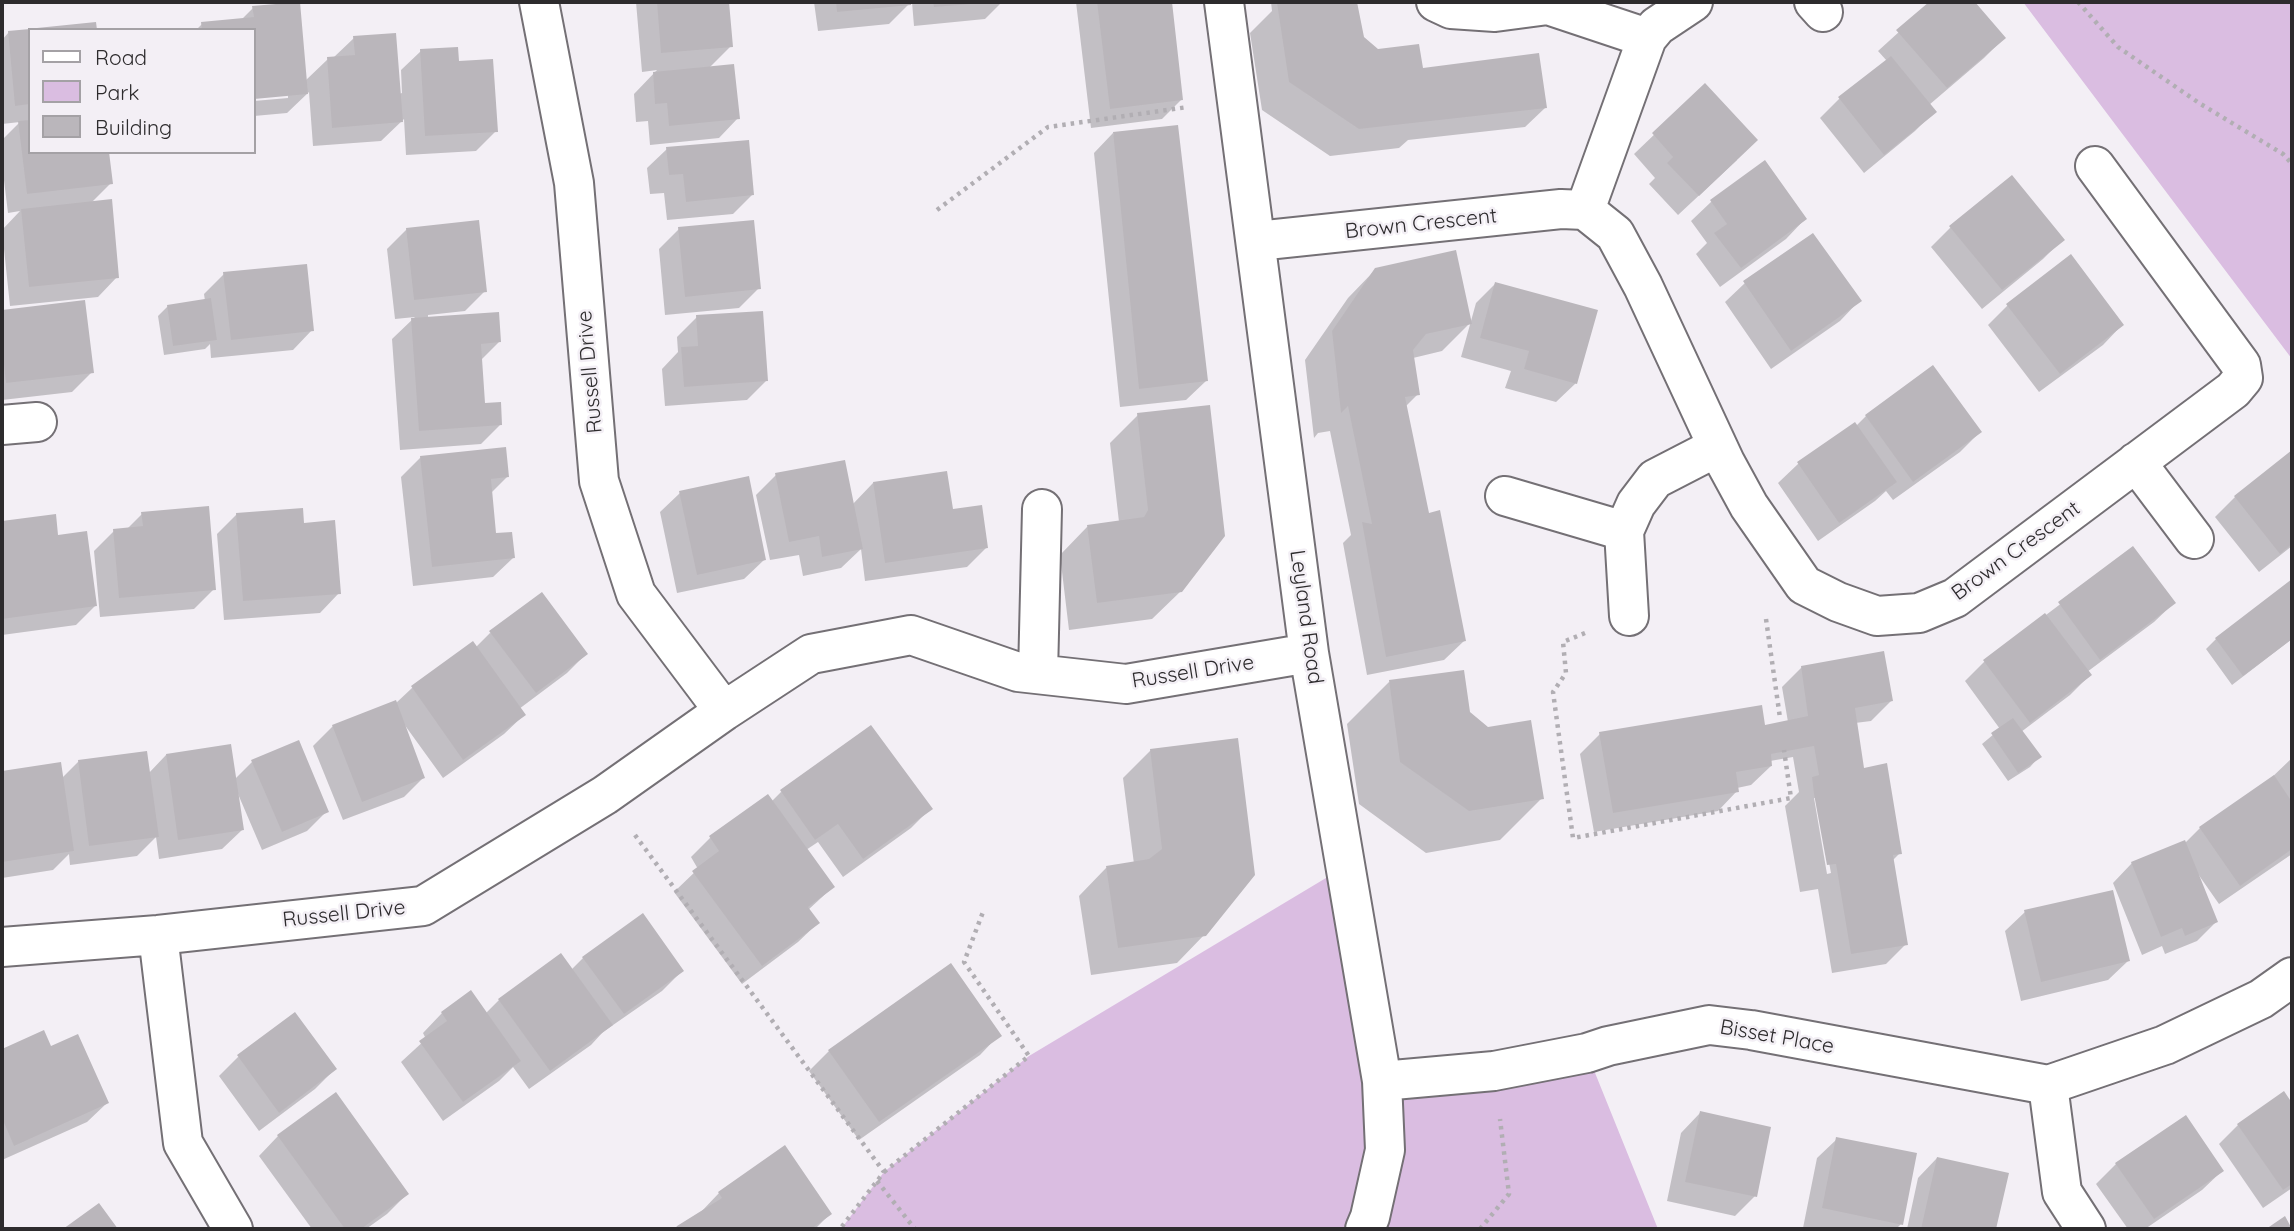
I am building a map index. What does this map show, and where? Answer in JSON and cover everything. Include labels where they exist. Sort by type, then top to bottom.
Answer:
[{"type":"street","name":"Russell Drive","points":[[539,2],[574,183],[599,481],[636,594],[724,711]]},
{"type":"street","name":"Leyland Road","points":[[1224,2],[1310,653],[1382,1081],[1385,1150],[1365,1229]]},
{"type":"street","points":[[1436,2],[1451,9],[1495,12],[1548,5],[1647,38]]},
{"type":"street","points":[[1585,210],[1647,38],[1657,26],[1693,2]]},
{"type":"street","name":"Brown Crescent","points":[[1256,242],[1561,209],[1585,210],[1615,234],[1643,286],[1717,446],[1749,506],[1804,585],[1838,602],[1877,616],[1919,613],[1955,598],[2233,390],[2244,378],[2241,365],[2095,166]]},
{"type":"street","points":[[1629,616],[1624,531],[1636,504],[1655,479],[1717,446]]},
{"type":"street","points":[[2136,462],[2193,538]]},
{"type":"street","points":[[1505,496],[1624,531]]},
{"type":"street","points":[[1038,674],[1042,509]]},
{"type":"street","name":"Russell Drive","points":[[2,947],[158,935],[423,906],[605,795],[724,711],[811,654],[911,635],[967,668],[1126,684],[1310,653]]},
{"type":"street","points":[[158,935],[183,1143],[233,1229]]},
{"type":"street","name":"Bisset Place","points":[[1382,1081],[1494,1071],[1709,1025],[1751,1030],[2048,1085],[2165,1045],[2261,999],[2292,977]]},
{"type":"street","points":[[2048,1085],[2062,1192],[2086,1229]]},
{"type":"path","points":[[2078,2],[2118,47],[2199,103],[2283,154],[2292,164]]},
{"type":"path","points":[[937,210],[1048,127],[1238,99]]},
{"type":"path","points":[[1780,718],[1760,577],[1782,554]]},
{"type":"path","points":[[1629,616],[1563,642],[1566,673],[1553,692],[1573,838],[1791,798],[1784,750]]},
{"type":"path","points":[[605,795],[884,1172]]},
{"type":"path","points":[[840,1229],[884,1172],[1029,1056],[964,962],[983,912]]},
{"type":"path","points":[[1480,1229],[1509,1194],[1494,1071]]},
{"type":"path","points":[[877,1181],[915,1229]]},
{"type":"green space","points":[[2023,2],[2292,2],[2292,359]]},
{"type":"green space","points":[[1346,866],[1382,1081],[1587,1053],[1658,1229],[841,1229],[884,1172],[1029,1056]]},
{"type":"building","points":[[300,2],[308,94],[256,99],[256,28],[202,28],[201,22],[254,17],[252,6]]},
{"type":"building","points":[[657,2],[729,2],[733,47],[661,53]]},
{"type":"building","points":[[836,2],[911,2],[911,5],[837,12]]},
{"type":"building","points":[[933,2],[971,2],[971,4],[934,7]]},
{"type":"building","points":[[1097,2],[1172,2],[1183,100],[1110,109]]},
{"type":"building","points":[[1357,2],[1364,37],[1378,49],[1419,44],[1423,68],[1539,53],[1547,108],[1359,129],[1289,82],[1277,3]]},
{"type":"building","points":[[1929,2],[1975,2],[2006,38],[1947,88],[1896,30]]},
{"type":"building","points":[[96,22],[97,28],[37,28]]},
{"type":"building","points":[[28,29],[28,104],[15,106],[8,31]]},
{"type":"building","points":[[396,33],[403,122],[332,128],[327,57],[355,55],[353,36]]},
{"type":"building","points":[[458,47],[459,61],[493,59],[498,132],[425,136],[420,49]]},
{"type":"building","points":[[1891,56],[1937,112],[1884,155],[1838,97]]},
{"type":"building","points":[[734,64],[740,119],[669,126],[667,103],[655,104],[653,72]]},
{"type":"building","points":[[1705,83],[1758,140],[1699,196],[1667,163],[1673,157],[1652,133]]},
{"type":"building","points":[[28,120],[28,154],[109,154],[113,184],[27,194],[18,121]]},
{"type":"building","points":[[1178,125],[1208,381],[1139,389],[1113,132]]},
{"type":"building","points":[[749,140],[754,195],[686,202],[683,174],[669,175],[666,147]]},
{"type":"building","points":[[1765,160],[1807,219],[1741,268],[1714,233],[1727,224],[1710,200]]},
{"type":"building","points":[[2012,175],[2065,240],[2002,290],[1949,226]]},
{"type":"building","points":[[112,199],[119,278],[29,287],[21,209]]},
{"type":"building","points":[[479,220],[487,292],[414,300],[406,228]]},
{"type":"building","points":[[754,220],[761,289],[685,297],[678,227]]},
{"type":"building","points":[[1813,233],[1862,301],[1791,351],[1743,281]]},
{"type":"building","points":[[1456,250],[1472,324],[1426,334],[1413,350],[1420,395],[1405,397],[1429,513],[1440,510],[1466,641],[1386,657],[1362,522],[1372,524],[1348,406],[1341,413],[1332,331],[1375,268]]},
{"type":"building","points":[[2071,254],[2124,325],[2060,374],[2006,304]]},
{"type":"building","points":[[307,264],[314,331],[231,340],[223,272]]},
{"type":"building","points":[[1495,282],[1598,310],[1577,384],[1524,369],[1529,351],[1480,338]]},
{"type":"building","points":[[211,298],[217,340],[173,346],[167,305]]},
{"type":"building","points":[[85,300],[94,373],[6,383],[2,310]]},
{"type":"building","points":[[763,311],[768,381],[684,387],[681,347],[698,346],[696,315]]},
{"type":"building","points":[[499,312],[501,342],[481,344],[485,403],[501,402],[502,425],[419,431],[411,318]]},
{"type":"building","points":[[1933,365],[1982,432],[1913,482],[1865,415]]},
{"type":"building","points":[[1210,405],[1225,536],[1182,592],[1097,603],[1087,525],[1144,517],[1148,510],[1137,413]]},
{"type":"building","points":[[1855,422],[1897,482],[1839,523],[1797,462]]},
{"type":"building","points":[[506,447],[509,477],[491,479],[496,533],[512,532],[515,558],[432,567],[420,456]]},
{"type":"building","points":[[2292,450],[2292,544],[2280,554],[2234,496]]},
{"type":"building","points":[[845,460],[863,549],[822,557],[819,536],[789,542],[775,473]]},
{"type":"building","points":[[947,471],[953,509],[982,505],[988,548],[885,563],[873,482]]},
{"type":"building","points":[[749,476],[766,560],[697,575],[679,491]]},
{"type":"building","points":[[209,506],[216,590],[119,598],[113,529],[143,526],[141,512]]},
{"type":"building","points":[[303,508],[304,523],[335,520],[341,594],[243,601],[236,513]]},
{"type":"building","points":[[56,514],[58,535],[87,531],[97,606],[2,619],[2,521]]},
{"type":"building","points":[[2133,546],[2176,603],[2100,660],[2058,602]]},
{"type":"building","points":[[2292,579],[2292,639],[2243,676],[2215,638]]},
{"type":"building","points":[[542,592],[588,654],[536,693],[489,631]]},
{"type":"building","points":[[2045,613],[2092,675],[2030,723],[1983,660]]},
{"type":"building","points":[[473,641],[526,715],[463,760],[411,686]]},
{"type":"building","points":[[1884,651],[1893,701],[1855,708],[1864,768],[1887,763],[1902,854],[1893,855],[1908,945],[1851,954],[1836,864],[1827,865],[1814,794],[1812,777],[1819,775],[1814,746],[1771,754],[1772,766],[1736,772],[1739,792],[1613,813],[1599,732],[1762,705],[1765,725],[1808,716],[1801,666]]},
{"type":"building","points":[[1464,670],[1470,712],[1488,727],[1531,720],[1544,799],[1469,811],[1400,762],[1389,680]]},
{"type":"building","points":[[396,700],[425,778],[362,802],[332,725]]},
{"type":"building","points":[[2013,718],[2042,757],[2018,773],[1991,733]]},
{"type":"building","points":[[871,725],[933,809],[863,859],[838,824],[815,840],[780,790]]},
{"type":"building","points":[[1238,738],[1255,875],[1206,936],[1118,948],[1106,866],[1149,859],[1162,849],[1150,749]]},
{"type":"building","points":[[299,740],[329,812],[282,832],[251,760]]},
{"type":"building","points":[[231,744],[244,830],[178,840],[166,754]]},
{"type":"building","points":[[147,751],[159,837],[89,846],[78,760]]},
{"type":"building","points":[[61,762],[74,851],[2,862],[2,771]]},
{"type":"building","points":[[2274,775],[2292,802],[2292,849],[2240,886],[2199,827]]},
{"type":"building","points":[[768,794],[835,887],[808,907],[820,923],[762,966],[692,871],[719,851],[709,836]]},
{"type":"building","points":[[2185,840],[2218,922],[2185,936],[2182,928],[2161,937],[2131,862]]},
{"type":"building","points":[[2113,890],[2130,961],[2041,982],[2024,910]]},
{"type":"building","points":[[643,913],[684,971],[624,1014],[582,957]]},
{"type":"building","points":[[561,953],[613,1025],[550,1071],[498,999]]},
{"type":"building","points":[[951,963],[1002,1036],[879,1122],[828,1050]]},
{"type":"building","points":[[471,990],[521,1061],[463,1102],[419,1041],[447,1021],[441,1012]]},
{"type":"building","points":[[295,1012],[337,1069],[279,1113],[237,1055]]},
{"type":"building","points":[[44,1030],[51,1046],[78,1034],[109,1103],[14,1146],[2,1118],[2,1049]]},
{"type":"building","points":[[2284,1091],[2292,1103],[2292,1184],[2283,1190],[2237,1124]]},
{"type":"building","points":[[336,1092],[409,1194],[361,1229],[345,1229],[277,1135]]},
{"type":"building","points":[[1700,1111],[1771,1127],[1757,1197],[1685,1182]]},
{"type":"building","points":[[2186,1115],[2224,1171],[2154,1219],[2115,1163]]},
{"type":"building","points":[[1836,1137],[1917,1153],[1903,1225],[1822,1208]]},
{"type":"building","points":[[785,1145],[832,1214],[811,1229],[675,1229],[722,1198],[718,1192]]},
{"type":"building","points":[[1937,1157],[2009,1173],[1996,1229],[1921,1229]]},
{"type":"building","points":[[99,1203],[118,1229],[63,1229]]},
{"type":"building","points":[[2285,1216],[2292,1229],[2266,1229]]}]
